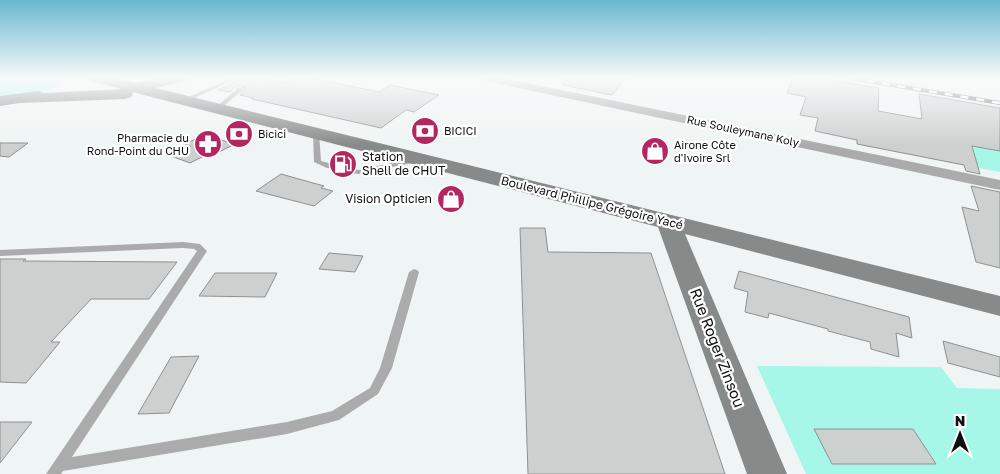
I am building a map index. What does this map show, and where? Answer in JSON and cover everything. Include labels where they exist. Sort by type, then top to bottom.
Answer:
[{"type":"main road","name":"Boulevard Phillipe Grégoire Yacé","points":[[8,102],[28,100]]},
{"type":"main road","name":"Boulevard Phillipe Grégoire Yacé","points":[[199,100],[218,108],[1000,306]]},
{"type":"main road","name":"Rue Roger Zinsou","points":[[668,222],[767,474]]},
{"type":"street","name":"Rue Souleymane Koly","points":[[592,100],[1000,185]]},
{"type":"lane","points":[[218,108],[228,100]]},
{"type":"lane","points":[[316,132],[318,162],[330,166]]},
{"type":"lane","points":[[346,170],[359,172],[419,158]]},
{"type":"lane","points":[[0,253],[183,245],[196,246],[202,251],[56,469]]},
{"type":"lane","points":[[56,469],[287,428],[335,416],[374,391],[386,368],[414,272]]},
{"type":"green space","points":[[972,143],[1000,151],[1000,172],[978,168]]},
{"type":"green space","points":[[757,366],[941,367],[957,388],[1000,389],[1000,474],[806,474]]},
{"type":"building","points":[[257,100],[431,100],[414,112],[406,110],[381,128]]},
{"type":"building","points":[[805,100],[878,100],[878,111],[922,119],[920,100],[954,100],[1000,108],[1000,151],[972,146],[980,174],[966,171],[964,165],[857,144],[857,140],[815,131],[818,118],[800,115]]},
{"type":"building","points":[[204,135],[235,144],[213,155],[208,154],[190,163],[171,156],[191,146],[185,144]]},
{"type":"building","points":[[0,143],[28,143],[9,157],[0,156]]},
{"type":"building","points":[[281,174],[324,186],[321,188],[333,191],[314,206],[256,191]]},
{"type":"building","points":[[971,186],[1000,192],[1000,268],[976,262],[962,207],[979,211]]},
{"type":"building","points":[[520,228],[545,228],[548,252],[651,253],[725,474],[528,474]]},
{"type":"building","points":[[329,253],[363,256],[355,272],[319,269]]},
{"type":"building","points":[[0,259],[26,259],[23,261],[177,262],[149,299],[91,299],[51,342],[60,342],[26,383],[0,382]]},
{"type":"building","points":[[739,271],[909,317],[912,338],[896,333],[899,357],[871,349],[870,342],[828,331],[828,329],[769,313],[768,318],[745,312],[748,292],[734,288]]},
{"type":"building","points":[[215,273],[277,273],[265,297],[199,296]]},
{"type":"building","points":[[943,341],[1000,357],[1000,377],[948,363]]},
{"type":"building","points":[[199,356],[169,413],[138,414],[171,357]]},
{"type":"building","points":[[0,422],[32,422],[0,463]]},
{"type":"building","points":[[814,429],[913,429],[936,464],[832,464]]},
{"type":"railway","points":[[983,100],[1000,103]]},
{"type":"place","name":"BICICI","points":[[425,131]]},
{"type":"place","name":"Bicici","points":[[239,134]]},
{"type":"place","name":"Pharmacie du Rond-Point du CHU","points":[[208,144]]},
{"type":"place","name":"Airone Côte d'Ivoire Srl","points":[[655,151]]},
{"type":"place","name":"Station Shell de CHUT","points":[[343,164]]},
{"type":"place","name":"Vision Opticien","points":[[451,199]]}]
